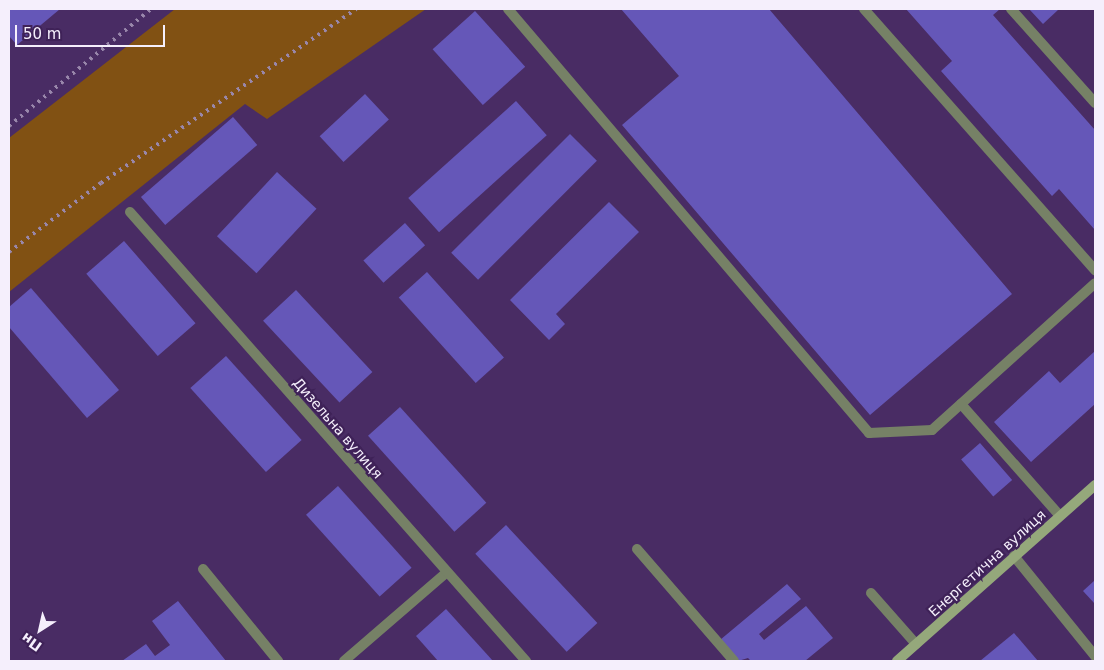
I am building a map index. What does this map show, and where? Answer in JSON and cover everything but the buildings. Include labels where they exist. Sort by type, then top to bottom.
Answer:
[{"type":"street","points":[[508,9],[869,434],[932,430],[1095,283]]},
{"type":"street","points":[[864,9],[1095,270]]},
{"type":"street","points":[[1011,9],[1095,104]]},
{"type":"street","name":"Дизельна вулиця","points":[[130,212],[446,573],[526,661]]},
{"type":"street","points":[[961,404],[1060,516]]},
{"type":"street","name":"Енергетична вулиця","points":[[897,661],[1095,485]]},
{"type":"street","points":[[637,549],[734,661]]},
{"type":"street","points":[[1014,556],[1095,656]]},
{"type":"street","points":[[203,569],[278,661]]},
{"type":"street","points":[[344,661],[446,573]]},
{"type":"street","points":[[871,593],[916,644]]},
{"type":"shaded area","points":[[175,9],[426,9],[267,119],[245,104],[9,292],[9,138]]},
{"type":"railway","points":[[9,126],[151,9]]},
{"type":"railway","points":[[9,252],[101,183],[356,9]]}]
